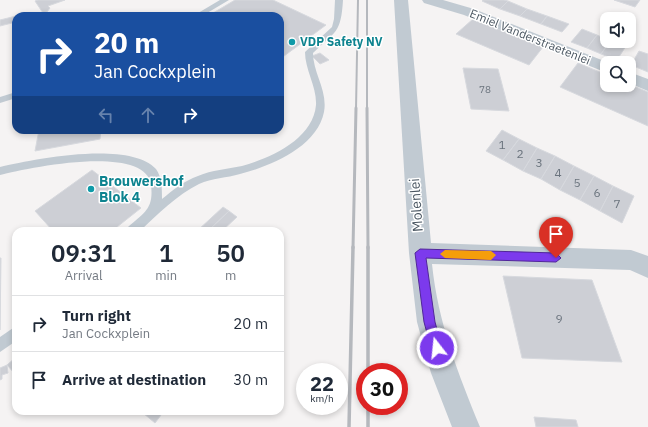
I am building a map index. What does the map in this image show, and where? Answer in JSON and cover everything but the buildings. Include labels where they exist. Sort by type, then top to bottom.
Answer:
[{"type":"street","name":"Molenlei","points":[[401,0],[420,253],[429,322],[444,373],[466,427]]},
{"type":"street","name":"Emiel Vanderstraetenlei","points":[[430,0],[469,12],[600,65]]},
{"type":"street","points":[[636,80],[648,85]]},
{"type":"street","points":[[420,253],[631,260],[648,267]]},
{"type":"lane","points":[[204,12],[225,0]]},
{"type":"lane","points":[[136,227],[154,211],[193,183],[206,177],[262,164],[284,152],[304,136],[319,114],[320,99],[318,82],[308,58],[309,52],[335,28],[339,0]]},
{"type":"lane","points":[[0,100],[12,96]]},
{"type":"lane","points":[[0,171],[33,164],[85,158],[127,160],[142,164],[152,173],[156,186],[157,200],[154,211]]},
{"type":"lane","points":[[0,345],[12,336]]},
{"type":"railway","points":[[356,109],[358,0]]},
{"type":"railway","points":[[367,0],[367,108]]},
{"type":"railway","points":[[353,248],[356,108]]},
{"type":"railway","points":[[367,108],[368,248]]},
{"type":"railway","points":[[349,427],[353,247]]},
{"type":"railway","points":[[368,248],[368,363]]},
{"type":"railway","points":[[368,415],[368,427]]},
{"type":"slow traffic","points":[[445,254],[491,255]]},
{"type":"place","name":"VDP Safety NV","points":[[292,42]]},
{"type":"place","name":"Brouwershof Blok 4","points":[[91,189]]},
{"type":"route","points":[[437,348],[429,322],[420,253],[556,258]]}]
